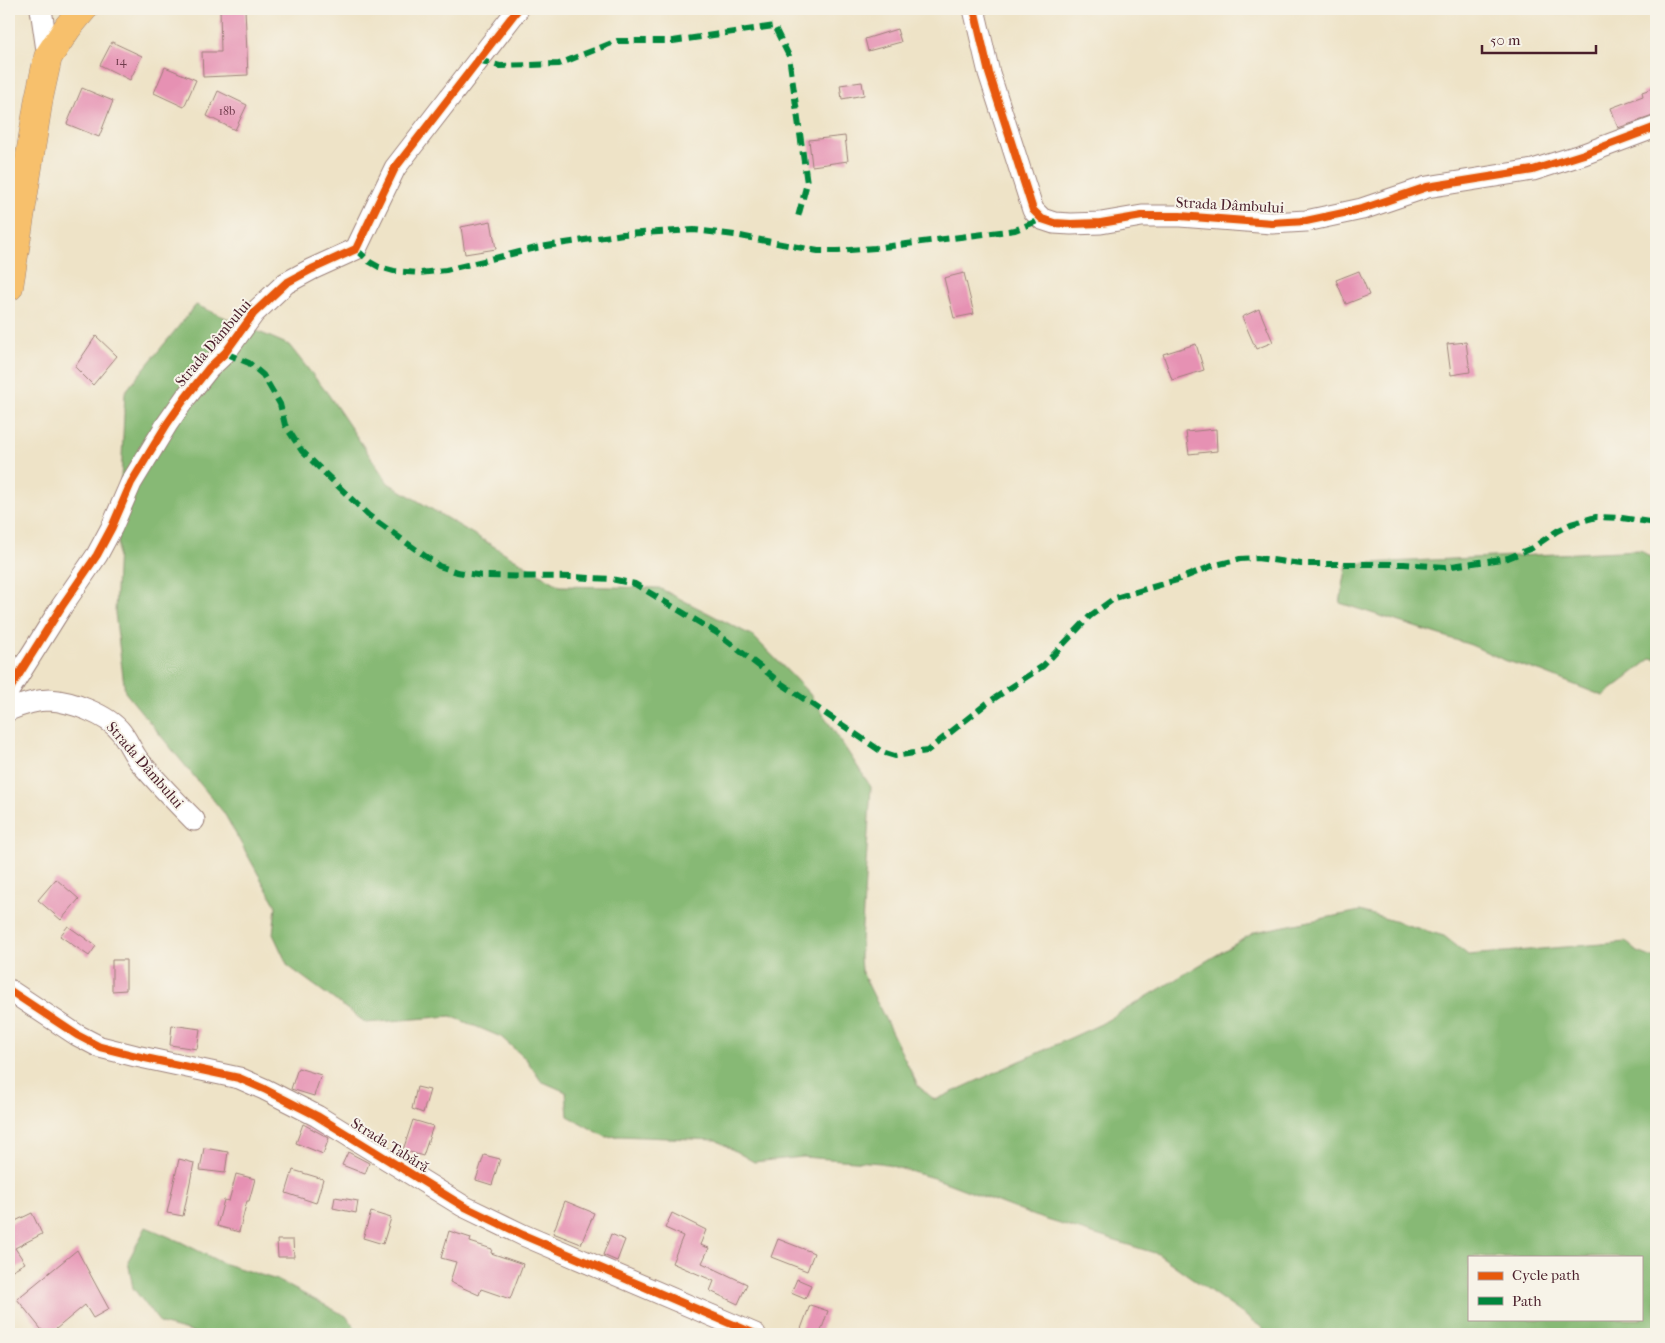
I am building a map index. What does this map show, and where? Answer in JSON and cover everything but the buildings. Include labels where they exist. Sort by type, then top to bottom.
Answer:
[{"type":"main road","points":[[9,287],[38,98],[48,57],[68,27],[84,9]]},
{"type":"street","points":[[41,9],[48,57]]},
{"type":"street","name":"Strada Dâmbului","points":[[9,690],[97,555],[112,527],[131,483],[186,397],[209,368],[225,353],[254,313],[286,284],[312,269],[356,249],[395,168],[518,9]]},
{"type":"street","name":"Strada Dâmbului","points":[[974,9],[989,73],[1033,210],[1042,219],[1054,223],[1100,223],[1142,216],[1180,216],[1272,223],[1306,221],[1362,209],[1427,187],[1532,170],[1584,154],[1656,127]]},
{"type":"street","name":"Strada Dâmbului","points":[[9,710],[35,702],[50,700],[70,704],[102,716],[120,731],[136,757],[158,784],[194,820]]},
{"type":"street","name":"Strada Tabără","points":[[9,990],[77,1035],[100,1047],[239,1078],[264,1089],[317,1116],[463,1206],[523,1235],[755,1334]]},
{"type":"green space","points":[[196,305],[289,345],[328,394],[388,483],[560,586],[659,588],[753,636],[809,693],[871,787],[860,957],[861,970],[918,1086],[935,1100],[1101,1024],[1255,932],[1360,911],[1444,936],[1468,955],[1626,942],[1638,952],[1656,959],[1656,1334],[1271,1334],[1158,1254],[1034,1216],[937,1179],[881,1163],[803,1157],[754,1162],[716,1140],[606,1137],[568,1116],[566,1092],[541,1081],[526,1059],[501,1037],[451,1016],[366,1023],[288,966],[273,934],[276,906],[224,813],[125,692],[115,613],[125,392]]},
{"type":"green space","points":[[1641,550],[1656,562],[1656,659],[1652,658],[1603,696],[1542,672],[1504,660],[1471,645],[1340,603],[1347,564]]},
{"type":"green space","points":[[146,1227],[222,1263],[277,1280],[346,1316],[360,1334],[199,1334],[161,1324],[133,1288],[128,1261]]},
{"type":"marked path","points":[[478,60],[500,66],[559,64],[617,41],[673,41],[774,26],[789,56],[807,183],[798,217]]},
{"type":"marked path","points":[[356,249],[370,262],[379,267],[394,271],[420,273],[446,270],[540,247],[623,234],[694,230],[735,235],[818,251],[838,251],[1015,230],[1042,219]]},
{"type":"marked path","points":[[225,353],[249,363],[263,375],[280,404],[285,425],[302,451],[368,515],[439,566],[457,572],[484,576],[611,579],[635,584],[717,633],[782,684],[882,752],[895,756],[927,751],[986,704],[1043,666],[1090,616],[1115,598],[1177,580],[1212,566],[1240,559],[1257,558],[1301,564],[1404,564],[1445,567],[1508,558],[1532,548],[1571,524],[1596,517],[1622,518],[1656,523]]},
{"type":"cycle path","points":[[9,690],[97,555],[112,527],[131,483],[186,397],[209,368],[225,353],[254,313],[286,283],[356,249],[395,168],[518,9]]},
{"type":"cycle path","points":[[974,9],[989,73],[1033,210],[1042,219],[1054,223],[1101,223],[1142,216],[1180,216],[1272,223],[1306,221],[1362,209],[1427,187],[1533,170],[1584,154],[1656,127]]},
{"type":"cycle path","points":[[9,990],[77,1035],[100,1047],[239,1078],[264,1089],[317,1116],[463,1206],[523,1235],[755,1334]]}]
